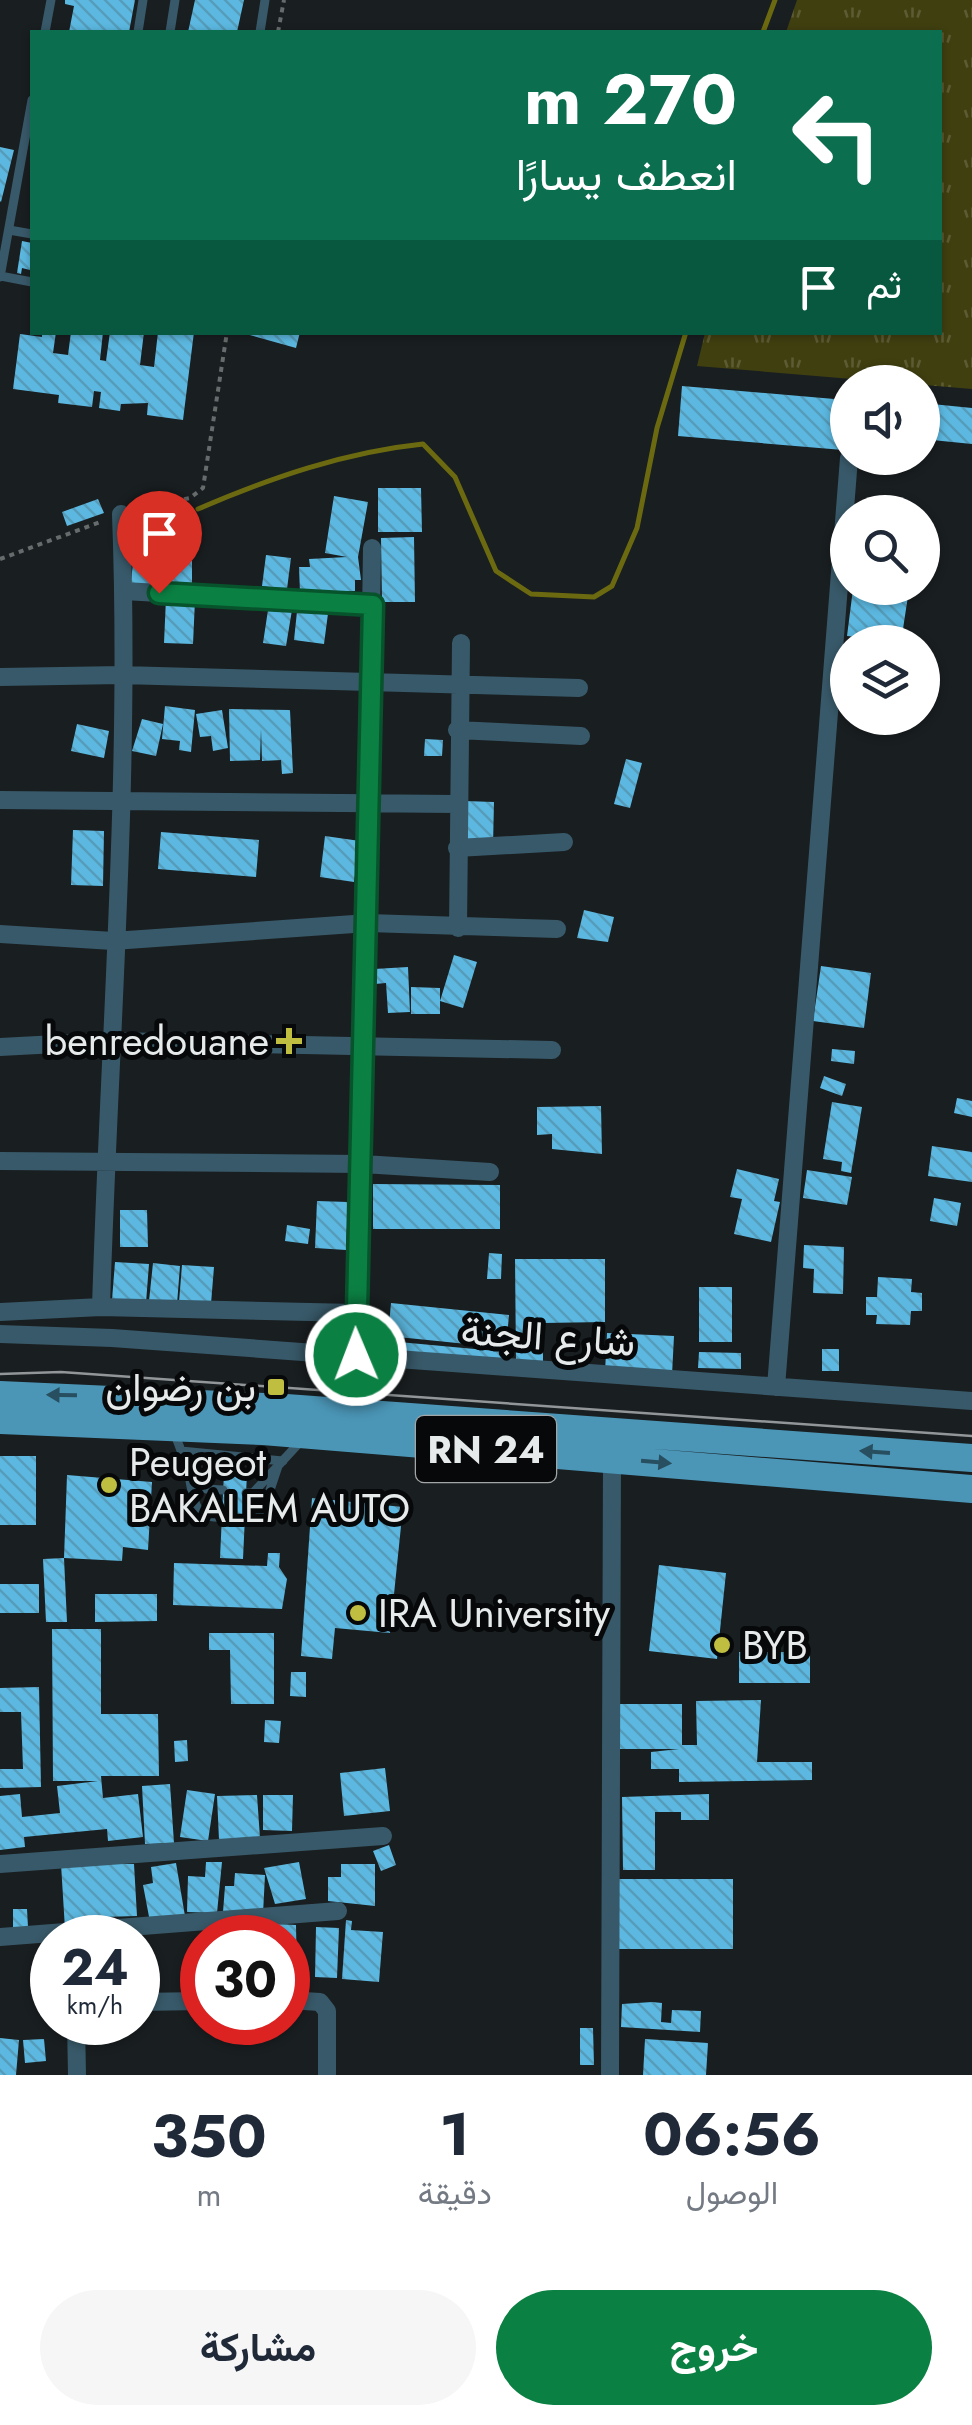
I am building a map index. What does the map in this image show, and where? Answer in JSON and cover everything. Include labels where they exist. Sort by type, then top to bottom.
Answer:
[{"type":"main road","name":"RN 24","points":[[0,1395],[286,1408],[972,1458]]},
{"type":"main road","name":"RN 24","points":[[0,1420],[176,1438],[307,1434],[972,1489]]},
{"type":"street","points":[[776,1386],[848,475]]},
{"type":"street","points":[[101,1307],[113,1042],[124,591],[121,514]]},
{"type":"street","points":[[356,1355],[354,1313],[363,1164],[371,800],[368,682],[372,548]]},
{"type":"street","points":[[124,591],[373,605]]},
{"type":"street","points":[[458,928],[456,730],[461,642]]},
{"type":"street","points":[[0,677],[122,675],[579,688]]},
{"type":"street","points":[[456,730],[582,736]]},
{"type":"street","points":[[0,800],[371,800],[456,804]]},
{"type":"street","points":[[457,848],[564,842]]},
{"type":"street","points":[[0,934],[113,941],[368,923],[557,928]]},
{"type":"street","points":[[0,1046],[113,1042],[552,1050]]},
{"type":"street","points":[[0,1161],[363,1164],[490,1172]]},
{"type":"street","points":[[0,1312],[101,1307],[354,1313]]},
{"type":"street","name":"شارع الجنة","points":[[0,1334],[356,1355],[972,1400]]},
{"type":"street","points":[[610,2075],[612,1458]]},
{"type":"street","points":[[0,1864],[383,1836]]},
{"type":"street","points":[[0,1937],[338,1911]]},
{"type":"street","points":[[310,2001],[320,2002],[327,2011],[327,2075]]},
{"type":"street","points":[[76,2045],[77,2075]]},
{"type":"lane","points":[[45,30],[51,0]]},
{"type":"lane","points":[[138,30],[144,0]]},
{"type":"lane","points":[[170,30],[176,0]]},
{"type":"lane","points":[[260,30],[265,0]]},
{"type":"lane","points":[[30,111],[0,277],[30,282]]},
{"type":"lane","points":[[9,230],[30,234]]},
{"type":"lane","points":[[246,1493],[254,1493],[307,1434]]},
{"type":"lane","points":[[176,1438],[281,1464]]},
{"type":"lane","points":[[176,1438],[188,1469],[194,1509],[202,1515],[252,1520],[262,1511],[281,1464]]},
{"type":"lane","points":[[188,1469],[206,1489],[223,1490]]},
{"type":"path","points":[[278,30],[284,0]]},
{"type":"path","points":[[0,559],[121,514],[190,498],[203,488],[227,335]]},
{"type":"green space","points":[[797,0],[972,0],[972,389],[940,386],[940,365],[830,365],[830,377],[697,366],[705,335],[942,335],[942,30],[787,30]]},
{"type":"building","points":[[65,0],[135,0],[129,30],[69,30],[74,6],[65,4]]},
{"type":"building","points":[[195,0],[244,0],[237,30],[188,30]]},
{"type":"building","points":[[0,147],[14,150],[1,202],[0,201]]},
{"type":"building","points":[[22,241],[30,243],[30,270],[22,268],[21,274],[17,273]]},
{"type":"building","points":[[20,334],[56,335],[53,353],[68,355],[71,335],[103,335],[100,360],[106,361],[110,335],[144,335],[140,365],[154,367],[158,335],[194,335],[183,420],[147,415],[148,403],[121,404],[120,411],[99,408],[101,392],[94,391],[92,407],[58,403],[59,395],[13,389]]},
{"type":"building","points":[[250,335],[299,335],[296,348]]},
{"type":"building","points":[[682,386],[830,399],[830,449],[678,436]]},
{"type":"building","points":[[940,405],[972,408],[972,444],[940,441]]},
{"type":"building","points":[[378,488],[421,488],[422,532],[378,532]]},
{"type":"building","points":[[334,496],[368,502],[358,557],[361,580],[355,580],[355,591],[300,593],[299,567],[310,567],[309,559],[347,557],[325,553]]},
{"type":"building","points":[[98,499],[104,513],[67,526],[62,512]]},
{"type":"building","points":[[414,537],[415,602],[382,602],[381,538]]},
{"type":"building","points":[[135,548],[160,551],[154,591],[130,588]]},
{"type":"building","points":[[266,555],[291,558],[287,589],[262,586]]},
{"type":"building","points":[[171,561],[192,561],[192,586],[171,585]]},
{"type":"building","points":[[166,598],[195,600],[193,644],[164,643]]},
{"type":"building","points":[[280,602],[293,604],[286,646],[263,643],[268,610],[278,612]]},
{"type":"building","points":[[298,602],[329,606],[324,644],[294,640]]},
{"type":"building","points":[[851,605],[907,605],[904,625],[848,625]]},
{"type":"building","points":[[165,706],[195,710],[191,752],[179,750],[180,741],[162,739]]},
{"type":"building","points":[[229,709],[290,710],[293,773],[282,774],[281,760],[262,761],[261,729],[260,760],[230,761]]},
{"type":"building","points":[[222,710],[228,748],[213,751],[211,736],[200,737],[196,714]]},
{"type":"building","points":[[142,719],[163,724],[156,756],[132,751]]},
{"type":"building","points":[[77,724],[109,731],[104,758],[71,751]]},
{"type":"building","points":[[425,739],[443,740],[442,756],[424,756]]},
{"type":"building","points":[[626,759],[642,763],[630,808],[614,804]]},
{"type":"building","points":[[465,801],[494,802],[493,845],[464,844]]},
{"type":"building","points":[[73,830],[104,831],[103,886],[71,885]]},
{"type":"building","points":[[161,832],[259,840],[256,877],[158,869]]},
{"type":"building","points":[[325,836],[360,841],[354,882],[320,877]]},
{"type":"building","points":[[584,910],[614,917],[608,942],[577,938]]},
{"type":"building","points":[[454,955],[477,962],[463,1008],[440,1001]]},
{"type":"building","points":[[821,966],[871,973],[864,1028],[813,1021]]},
{"type":"building","points":[[408,967],[410,1012],[388,1013],[386,983],[375,984],[374,969]]},
{"type":"building","points":[[411,987],[440,988],[440,1014],[411,1014]]},
{"type":"building","points":[[832,1049],[855,1051],[854,1064],[831,1061]]},
{"type":"building","points":[[824,1076],[846,1084],[842,1096],[820,1088]]},
{"type":"building","points":[[957,1098],[972,1101],[972,1117],[954,1113]]},
{"type":"building","points":[[832,1102],[862,1107],[851,1173],[841,1171],[842,1162],[823,1159]]},
{"type":"building","points":[[601,1106],[602,1154],[552,1149],[552,1134],[537,1135],[537,1107]]},
{"type":"building","points":[[932,1146],[972,1152],[972,1182],[928,1176]]},
{"type":"building","points":[[737,1169],[779,1179],[774,1201],[780,1202],[771,1242],[734,1234],[742,1199],[730,1197]]},
{"type":"building","points":[[807,1170],[852,1177],[847,1205],[803,1198]]},
{"type":"building","points":[[373,1184],[500,1185],[500,1229],[373,1229]]},
{"type":"building","points":[[934,1198],[961,1203],[957,1226],[930,1221]]},
{"type":"building","points":[[317,1201],[348,1202],[346,1250],[315,1248]]},
{"type":"building","points":[[120,1210],[147,1210],[148,1247],[120,1247]]},
{"type":"building","points":[[287,1225],[310,1229],[308,1244],[285,1241]]},
{"type":"building","points":[[804,1245],[844,1247],[843,1294],[813,1293],[814,1269],[803,1268]]},
{"type":"building","points":[[489,1253],[502,1254],[501,1279],[487,1279]]},
{"type":"building","points":[[515,1259],[605,1259],[605,1322],[543,1323],[543,1363],[516,1363]]},
{"type":"building","points":[[115,1262],[149,1264],[146,1303],[112,1300]]},
{"type":"building","points":[[153,1263],[180,1266],[177,1304],[149,1301]]},
{"type":"building","points":[[182,1265],[214,1267],[211,1304],[179,1302]]},
{"type":"building","points":[[878,1277],[912,1279],[911,1292],[922,1293],[922,1311],[911,1311],[910,1325],[876,1324],[877,1315],[866,1315],[866,1297],[877,1297]]},
{"type":"building","points":[[699,1287],[732,1287],[732,1342],[699,1342]]},
{"type":"building","points":[[391,1303],[509,1315],[506,1348],[388,1336]]},
{"type":"building","points":[[607,1333],[674,1336],[672,1375],[605,1372]]},
{"type":"building","points":[[399,1342],[507,1352],[505,1368],[397,1357]]},
{"type":"building","points":[[822,1349],[839,1349],[839,1371],[822,1371]]},
{"type":"building","points":[[699,1352],[741,1353],[741,1369],[698,1368]]},
{"type":"building","points":[[0,1456],[36,1456],[36,1525],[0,1525]]},
{"type":"building","points":[[224,1472],[247,1473],[243,1559],[220,1558]]},
{"type":"building","points":[[67,1475],[152,1482],[148,1550],[123,1547],[122,1561],[64,1558]]},
{"type":"building","points":[[312,1498],[403,1507],[390,1633],[335,1628],[332,1659],[301,1656]]},
{"type":"building","points":[[268,1553],[280,1553],[279,1567],[287,1579],[282,1609],[173,1605],[174,1563],[267,1566]]},
{"type":"building","points":[[64,1558],[67,1622],[46,1622],[43,1559]]},
{"type":"building","points":[[659,1565],[726,1573],[717,1659],[649,1651]]},
{"type":"building","points":[[0,1584],[39,1584],[39,1613],[0,1613]]},
{"type":"building","points":[[95,1594],[157,1594],[157,1621],[95,1622]]},
{"type":"building","points":[[52,1629],[101,1629],[101,1714],[158,1714],[159,1776],[101,1776],[103,1798],[138,1794],[143,1837],[108,1841],[107,1829],[24,1837],[25,1847],[0,1850],[0,1796],[20,1794],[22,1817],[60,1813],[57,1786],[98,1781],[53,1781]]},
{"type":"building","points":[[209,1633],[274,1633],[274,1704],[231,1704],[230,1650],[209,1650]]},
{"type":"building","points":[[739,1652],[810,1652],[810,1683],[739,1683]]},
{"type":"building","points":[[291,1672],[306,1672],[306,1697],[290,1696]]},
{"type":"building","points":[[39,1687],[41,1787],[0,1788],[0,1769],[23,1769],[21,1712],[0,1712],[0,1688]]},
{"type":"building","points":[[761,1700],[757,1762],[812,1762],[812,1780],[679,1782],[679,1769],[651,1769],[651,1752],[679,1749],[619,1749],[619,1704],[682,1704],[682,1745],[697,1745],[696,1701]]},
{"type":"building","points":[[265,1720],[281,1721],[279,1743],[264,1742]]},
{"type":"building","points":[[187,1740],[188,1761],[175,1762],[174,1741]]},
{"type":"building","points":[[385,1768],[390,1811],[344,1816],[340,1773]]},
{"type":"building","points":[[170,1784],[174,1843],[145,1844],[142,1786]]},
{"type":"building","points":[[187,1790],[215,1794],[208,1841],[180,1837]]},
{"type":"building","points":[[709,1794],[709,1820],[681,1820],[681,1812],[655,1812],[655,1870],[623,1870],[622,1797]]},
{"type":"building","points":[[257,1795],[260,1838],[219,1840],[217,1796]]},
{"type":"building","points":[[263,1795],[293,1795],[292,1831],[263,1830]]},
{"type":"building","points":[[389,1845],[396,1865],[381,1871],[373,1851]]},
{"type":"building","points":[[206,1862],[222,1862],[217,1913],[187,1912],[188,1876],[205,1877]]},
{"type":"building","points":[[299,1862],[306,1899],[275,1904],[264,1868]]},
{"type":"building","points":[[176,1863],[185,1915],[160,1920],[160,1915],[149,1915],[143,1885],[153,1883],[151,1867]]},
{"type":"building","points":[[61,1864],[134,1864],[137,1915],[64,1915]]},
{"type":"building","points":[[341,1864],[375,1864],[375,1906],[328,1901],[328,1877],[341,1877]]},
{"type":"building","points":[[235,1873],[265,1875],[263,1914],[223,1912],[225,1886],[234,1886]]},
{"type":"building","points":[[618,1879],[733,1879],[733,1949],[619,1949]]},
{"type":"building","points":[[13,1909],[27,1909],[28,1927],[13,1927]]},
{"type":"building","points":[[346,1920],[352,1921],[351,1930],[383,1932],[379,1982],[342,1979]]},
{"type":"building","points":[[316,1927],[339,1928],[337,1978],[315,1977]]},
{"type":"building","points":[[662,2003],[661,2022],[671,2023],[672,2010],[701,2011],[700,2032],[621,2027],[622,2004]]},
{"type":"building","points":[[580,2028],[593,2028],[594,2065],[580,2065]]},
{"type":"building","points":[[0,2038],[19,2040],[16,2075],[0,2075]]},
{"type":"building","points":[[645,2039],[708,2043],[706,2075],[643,2075]]},
{"type":"building","points":[[23,2040],[30,2040],[30,2045],[45,2045],[46,2061],[25,2063]]},
{"type":"waterway","points":[[764,30],[775,0]]},
{"type":"waterway","points":[[198,509],[308,468],[365,453],[423,444],[455,477],[496,571],[531,594],[594,597],[612,586],[637,528],[657,428],[685,335]]},
{"type":"tram line","points":[[0,1374],[61,1372],[972,1436]]},
{"type":"place","name":"benredouane","points":[[289,1041]]},
{"type":"place","name":"بن رضوان","points":[[276,1387]]},
{"type":"place","name":"Peugeot BAKALEM AUTO","points":[[109,1485]]},
{"type":"place","name":"IRA University","points":[[358,1613]]},
{"type":"place","name":"BYB","points":[[722,1645]]},
{"type":"route","points":[[159,593],[373,605],[368,682],[371,800],[363,1164],[354,1313],[356,1355]]}]
